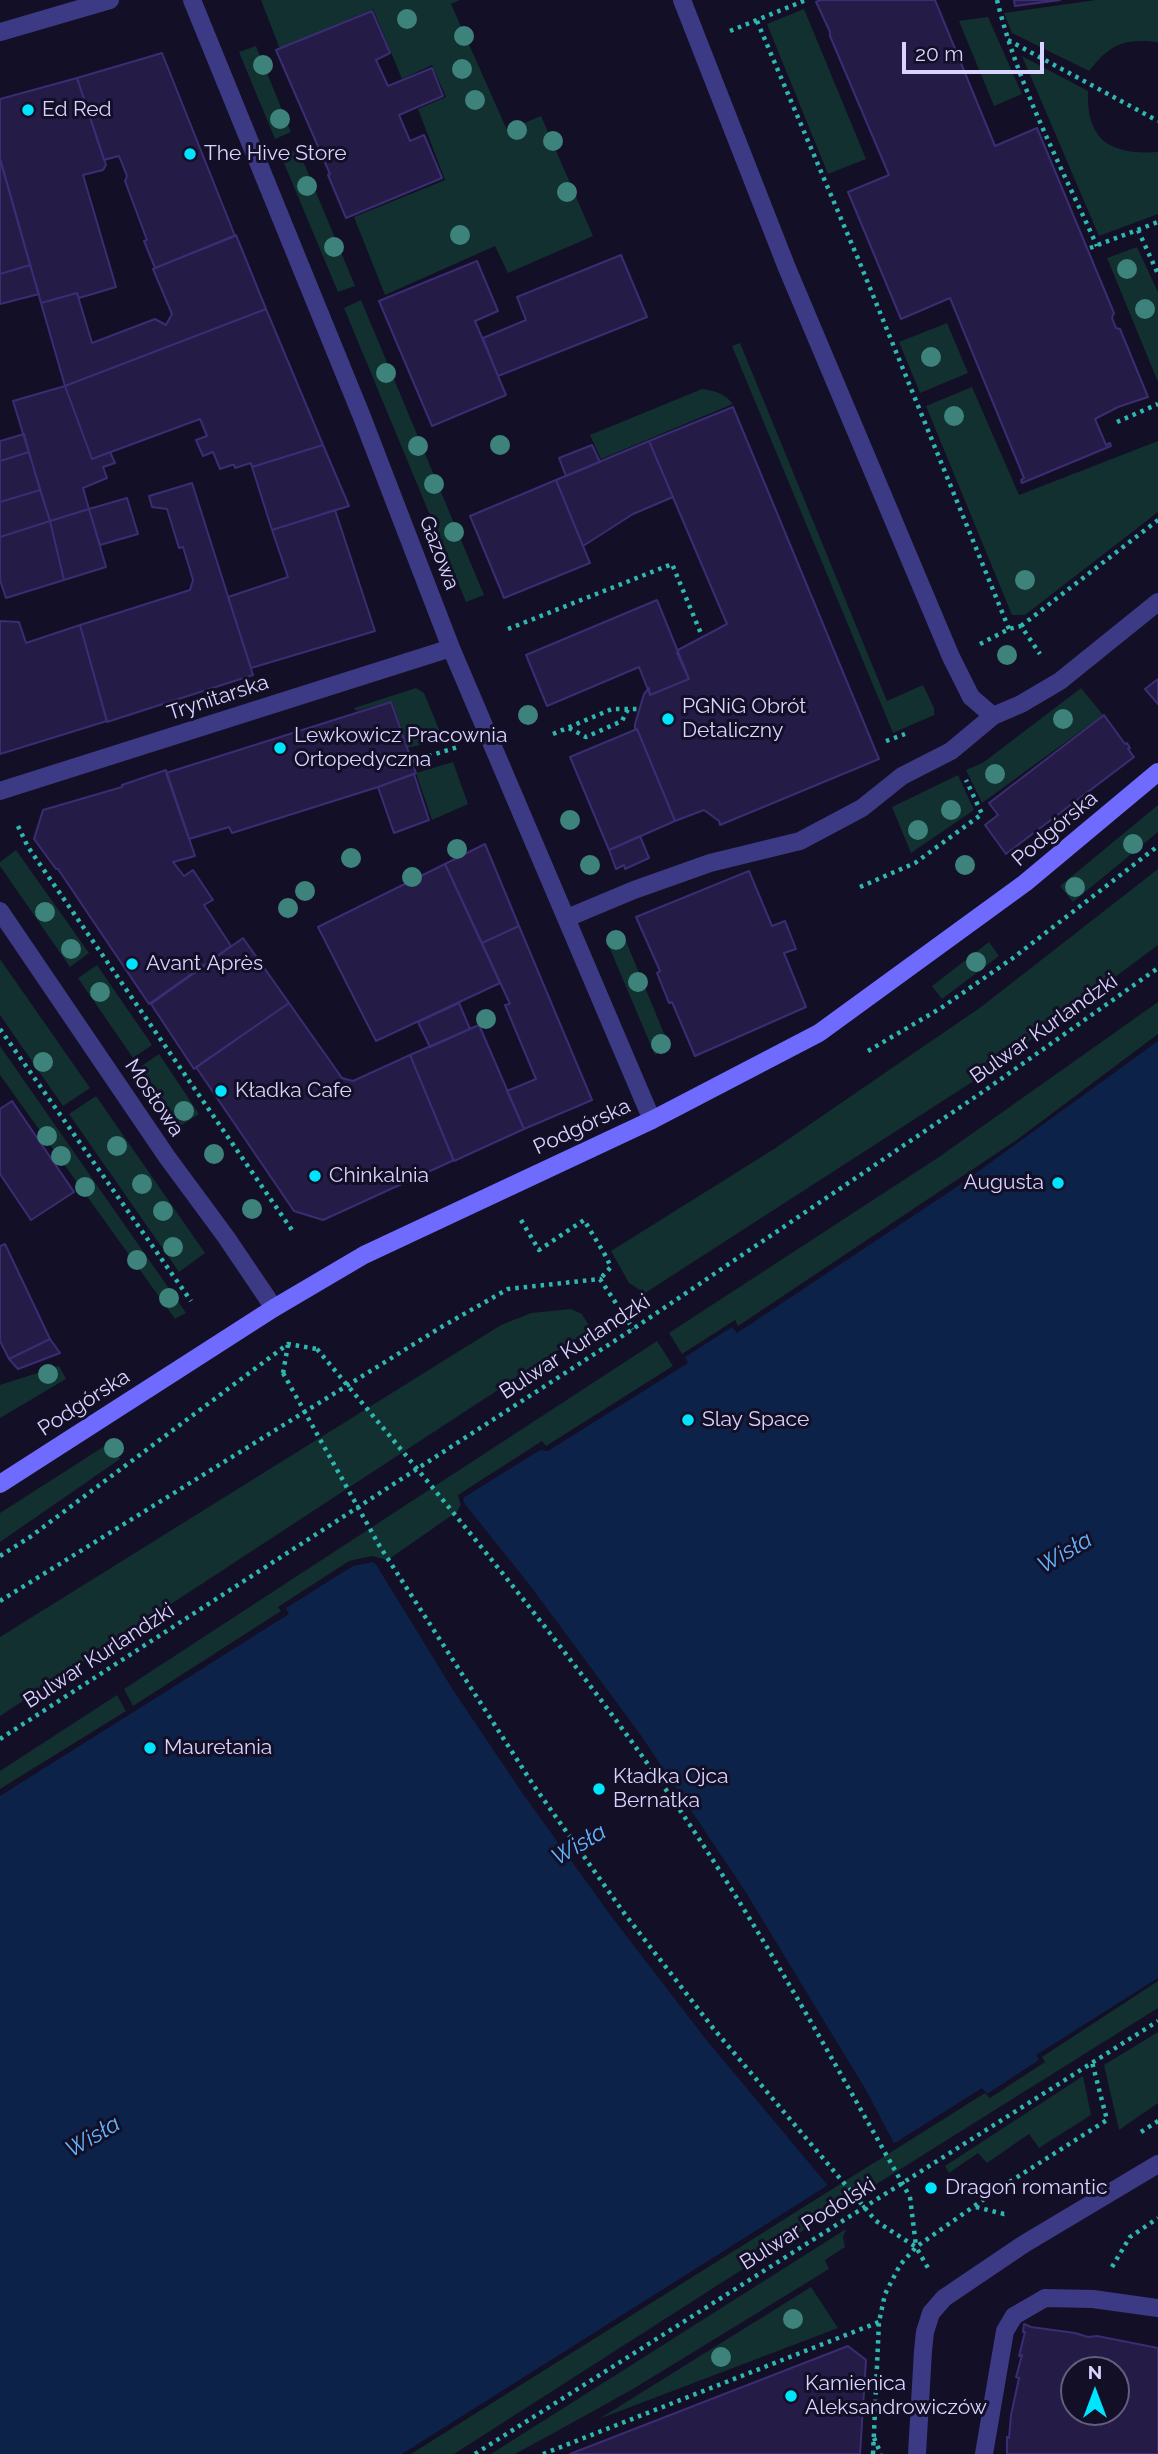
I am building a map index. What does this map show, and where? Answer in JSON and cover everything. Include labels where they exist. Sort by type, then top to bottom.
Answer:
[{"type":"street","points":[[0,32],[110,0]]},
{"type":"street","name":"Gazowa","points":[[192,0],[362,417],[451,648],[652,1120]]},
{"type":"street","points":[[681,0],[786,268],[951,657],[971,697],[993,716]]},
{"type":"street","points":[[567,918],[710,863],[800,841],[862,808],[902,776],[951,751],[993,716],[1021,704],[1060,681],[1158,602]]},
{"type":"street","name":"Trynitarska","points":[[0,791],[451,648]]},
{"type":"street","name":"Podgórska","points":[[0,1484],[274,1308],[364,1255],[652,1120],[819,1033],[1025,883],[1158,772]]},
{"type":"street","name":"Mostowa","points":[[0,911],[167,1157],[274,1308]]},
{"type":"street","points":[[917,2454],[925,2332],[931,2313],[944,2298],[1024,2244],[1158,2164]]},
{"type":"street","points":[[985,2454],[1005,2331],[1014,2316],[1045,2298],[1093,2299],[1158,2308]]},
{"type":"path","points":[[719,36],[806,0]]},
{"type":"path","points":[[997,0],[1007,40],[1097,246]]},
{"type":"path","points":[[757,20],[859,261],[1009,629]]},
{"type":"path","points":[[1007,40],[1158,121]]},
{"type":"path","points":[[1090,248],[1158,222]]},
{"type":"path","points":[[1138,230],[1158,274]]},
{"type":"path","points":[[1117,422],[1158,404]]},
{"type":"path","points":[[975,647],[1009,629],[1021,626],[1158,520]]},
{"type":"path","points":[[508,629],[672,564],[702,636]]},
{"type":"path","points":[[1021,626],[1043,660]]},
{"type":"path","points":[[553,734],[612,709],[640,709]]},
{"type":"path","points":[[569,728],[586,737],[622,721],[628,709]]},
{"type":"path","points":[[412,761],[464,744]]},
{"type":"path","points":[[860,887],[915,863],[982,814],[951,751]]},
{"type":"path","points":[[19,826],[28,846],[294,1233]]},
{"type":"path","points":[[868,1052],[1013,958],[1158,846]]},
{"type":"path","name":"Bulwar Kurlandzki","points":[[0,1739],[633,1329],[984,1091],[1158,968]]},
{"type":"path","points":[[0,1029],[191,1301]]},
{"type":"path","points":[[0,1601],[419,1341],[508,1289],[600,1279],[611,1267],[584,1220],[539,1250],[521,1220]]},
{"type":"path","points":[[600,1279],[633,1329]]},
{"type":"path","points":[[286,1337],[288,1344],[283,1373],[379,1545],[534,1786],[624,1913],[713,2028],[876,2221],[916,2247]]},
{"type":"path","points":[[0,1556],[30,1537],[288,1344],[317,1349],[550,1632],[663,1786],[804,2008],[910,2197],[916,2247],[932,2274]]},
{"type":"path","name":"Bulwar Podolski","points":[[475,2454],[1158,2021]]},
{"type":"path","points":[[873,2454],[879,2322],[885,2294],[900,2265],[916,2247],[1000,2188],[1107,2120],[1092,2062]]},
{"type":"path","points":[[1093,2299],[1130,2237],[1158,2218]]},
{"type":"path","points":[[543,2454],[879,2322]]},
{"type":"path","points":[[873,2437],[881,2454]]},
{"type":"green space","points":[[261,0],[460,0],[451,4],[507,130],[541,116],[593,236],[508,273],[495,246],[385,295],[354,217],[445,180],[418,109],[446,97],[432,65],[402,79],[373,9],[280,49]]},
{"type":"green space","points":[[1096,0],[1158,0],[1158,42],[1136,41],[1119,45],[1104,55],[1089,71],[1012,33],[1004,13]]},
{"type":"green space","points":[[804,9],[866,159],[828,174],[767,24]]},
{"type":"green space","points":[[988,17],[1022,94],[994,106],[959,21]]},
{"type":"green space","points":[[256,46],[291,132],[275,139],[239,52]]},
{"type":"green space","points":[[1022,56],[1088,91],[1092,122],[1097,134],[1105,142],[1127,151],[1158,152],[1158,214],[1099,236]]},
{"type":"green space","points":[[298,149],[355,286],[338,292],[281,156]]},
{"type":"green space","points":[[1137,247],[1158,292],[1158,382],[1107,258]]},
{"type":"green space","points":[[361,300],[484,595],[466,602],[344,308]]},
{"type":"green space","points":[[947,323],[968,373],[920,393],[899,342]]},
{"type":"green space","points":[[740,343],[887,701],[923,685],[934,708],[934,715],[893,733],[732,346]]},
{"type":"green space","points":[[972,387],[1019,495],[1158,441],[1158,512],[1025,615],[1012,615],[926,406]]},
{"type":"green space","points":[[702,389],[719,393],[733,404],[601,459],[590,435]]},
{"type":"green space","points":[[416,688],[424,693],[443,739],[408,748],[392,701],[356,711],[354,708]]},
{"type":"green space","points":[[1081,688],[1103,715],[982,803],[966,770],[984,762]]},
{"type":"green space","points":[[453,762],[468,804],[432,820],[416,773]]},
{"type":"green space","points":[[958,775],[974,810],[911,853],[892,807]]},
{"type":"green space","points":[[1158,805],[1158,832],[1073,902],[1060,886]]},
{"type":"green space","points":[[16,850],[89,953],[70,967],[0,866],[0,862]]},
{"type":"green space","points":[[1158,869],[1158,945],[986,1073],[645,1293],[629,1283],[611,1251],[774,1149],[981,1007]]},
{"type":"green space","points":[[623,934],[670,1048],[655,1055],[607,942]]},
{"type":"green space","points":[[989,942],[999,956],[942,999],[932,986]]},
{"type":"green space","points":[[0,959],[90,1088],[63,1106],[0,1015]]},
{"type":"green space","points":[[97,965],[152,1045],[133,1058],[78,978]]},
{"type":"green space","points":[[1158,1002],[1158,1034],[1018,1139],[738,1326],[735,1320],[682,1354],[669,1333],[939,1157]]},
{"type":"green space","points":[[0,1046],[186,1313],[175,1319],[0,1075]]},
{"type":"green space","points":[[159,1054],[199,1114],[180,1126],[140,1067]]},
{"type":"green space","points":[[96,1096],[205,1253],[179,1272],[69,1114]]},
{"type":"green space","points":[[571,1309],[582,1314],[591,1329],[0,1716],[0,1637],[501,1325],[531,1313]]},
{"type":"green space","points":[[657,1341],[673,1366],[546,1446],[542,1441],[458,1495],[461,1506],[458,1511],[388,1560],[372,1556],[349,1561],[278,1607],[281,1611],[133,1706],[124,1689]]},
{"type":"green space","points":[[59,1366],[66,1379],[0,1418],[0,1385]]},
{"type":"green space","points":[[111,1442],[120,1459],[0,1542],[0,1513]]},
{"type":"green space","points":[[117,1695],[126,1711],[0,1789],[0,1771]]},
{"type":"green space","points":[[1158,1981],[1158,2008],[843,2205],[454,2454],[411,2454],[985,2093],[990,2098],[1045,2062],[1042,2057]]},
{"type":"green space","points":[[1158,2032],[1158,2103],[1119,2130],[1104,2065]]},
{"type":"green space","points":[[1083,2076],[1091,2115],[1039,2148],[1029,2134],[987,2163],[978,2153],[949,2173],[945,2166]]},
{"type":"green space","points":[[846,2229],[843,2237],[845,2247],[825,2260],[829,2269],[633,2389],[559,2430],[515,2454],[491,2454]]},
{"type":"green space","points":[[811,2287],[838,2328],[599,2419]]},
{"type":"water","name":"Wisła","points":[[1158,1041],[1158,1978],[1036,2055],[1039,2060],[987,2094],[982,2088],[402,2454],[0,2454],[0,1796],[289,1614],[286,1608],[353,1566],[373,1562],[378,1566],[390,1563],[465,1506],[463,1498],[540,1450],[548,1451],[688,1363],[685,1357],[732,1327],[737,1333],[958,1186]]},
{"type":"pier","name":"Kładka Ojca Bernatka","points":[[460,1498],[529,1584],[640,1734],[745,1891],[866,2090],[896,2147],[830,2188],[704,2037],[611,1916],[523,1794],[453,1690],[372,1558],[378,1562],[388,1560],[456,1513],[461,1505]]},
{"type":"building","points":[[935,0],[995,146],[1037,128],[1114,313],[1112,318],[1116,328],[1120,329],[1148,397],[1118,407],[1095,419],[1106,445],[1110,443],[1111,446],[1022,483],[1024,478],[950,298],[901,319],[848,192],[889,175],[816,2]]},
{"type":"building","points":[[1014,0],[1060,0],[1015,6]]},
{"type":"building","points":[[372,11],[390,53],[376,60],[388,86],[432,68],[443,96],[399,115],[410,141],[424,135],[442,178],[346,218],[328,175],[330,174],[276,50]]},
{"type":"building","points":[[162,53],[235,236],[155,268],[144,241],[147,240],[125,181],[127,176],[119,156],[104,160],[77,78]]},
{"type":"building","points":[[77,78],[106,165],[103,170],[83,175],[116,287],[79,298],[77,293],[41,303],[0,158],[0,99]]},
{"type":"building","points":[[0,159],[30,265],[0,274]]},
{"type":"building","points":[[236,235],[266,309],[65,386],[41,303],[77,293],[92,343],[155,319],[166,325],[172,314],[153,269]]},
{"type":"building","points":[[621,255],[647,317],[498,376],[483,338],[526,320],[517,297]]},
{"type":"building","points":[[477,261],[498,311],[475,321],[506,395],[432,426],[379,301]]},
{"type":"building","points":[[30,265],[39,294],[0,304],[0,274]]},
{"type":"building","points":[[266,309],[323,445],[252,467],[251,463],[220,469],[213,452],[203,456],[196,440],[207,436],[200,419],[92,459],[65,386]]},
{"type":"building","points":[[65,386],[92,459],[110,452],[115,463],[103,467],[107,478],[83,488],[89,509],[50,521],[13,401]]},
{"type":"building","points":[[733,407],[879,759],[720,825],[719,821],[704,810],[675,821],[637,729],[635,730],[635,724],[644,694],[649,688],[650,695],[689,679],[678,650],[727,624],[649,441]]},
{"type":"building","points":[[24,434],[29,452],[0,461],[0,441]]},
{"type":"building","points":[[649,441],[673,497],[633,514],[583,546],[556,480]]},
{"type":"building","points":[[323,445],[349,506],[272,530],[252,467]]},
{"type":"building","points":[[592,445],[600,462],[566,476],[559,458]]},
{"type":"building","points":[[29,452],[40,490],[0,502],[0,461]]},
{"type":"building","points":[[556,480],[590,563],[504,598],[470,516]]},
{"type":"building","points":[[192,483],[253,675],[107,722],[80,625],[190,590],[193,580],[183,547],[179,548],[167,509],[152,507],[149,496]]},
{"type":"building","points":[[40,490],[50,521],[0,537],[0,502]]},
{"type":"building","points":[[127,498],[138,534],[100,545],[89,509]]},
{"type":"building","points":[[89,509],[106,567],[64,580],[50,521]]},
{"type":"building","points":[[335,510],[375,631],[251,668],[228,597],[288,577],[272,530]]},
{"type":"building","points":[[50,521],[64,580],[6,598],[0,580],[0,537]]},
{"type":"building","points":[[657,600],[689,679],[650,695],[639,667],[547,706],[526,655]]},
{"type":"building","points":[[0,621],[19,622],[26,643],[80,625],[107,721],[0,754]]},
{"type":"building","points":[[1158,679],[1158,704],[1145,689]]},
{"type":"building","points":[[391,702],[416,773],[232,833],[229,827],[189,839],[166,773]]},
{"type":"building","points":[[1104,715],[1125,744],[1127,743],[1134,757],[1006,854],[985,825],[998,815],[989,803]]},
{"type":"building","points":[[637,729],[675,821],[609,850],[570,757]]},
{"type":"building","points":[[166,770],[195,856],[173,862],[184,876],[193,870],[213,900],[204,905],[231,946],[149,1004],[58,869],[34,839],[43,810],[122,787]]},
{"type":"building","points":[[414,774],[429,820],[394,833],[378,787]]},
{"type":"building","points":[[640,836],[649,858],[625,869],[624,865],[616,869],[609,850]]},
{"type":"building","points":[[485,844],[519,926],[482,943],[445,864]]},
{"type":"building","points":[[445,864],[500,983],[376,1041],[318,927]]},
{"type":"building","points":[[749,871],[772,926],[785,921],[796,949],[784,953],[806,1007],[695,1056],[672,1002],[669,1003],[657,973],[660,971],[636,917]]},
{"type":"building","points":[[519,926],[592,1100],[524,1129],[507,1091],[536,1079],[505,1005],[510,1004],[482,943]]},
{"type":"building","points":[[243,938],[289,1003],[194,1069],[151,1004]]},
{"type":"building","points":[[289,1003],[342,1078],[353,1081],[410,1055],[452,1161],[323,1220],[294,1211],[196,1067]]},
{"type":"building","points":[[459,1003],[470,1029],[430,1047],[418,1022]]},
{"type":"building","points":[[479,1025],[524,1129],[454,1161],[410,1055]]},
{"type":"building","points":[[12,1101],[74,1192],[31,1220],[0,1174],[0,1109]]},
{"type":"building","points":[[5,1244],[50,1339],[9,1359],[0,1341],[0,1246]]},
{"type":"building","points":[[50,1339],[60,1353],[18,1369],[9,1359]]},
{"type":"building","points":[[1024,2324],[1158,2348],[1158,2454],[1007,2454],[1007,2437],[1009,2438],[1019,2378],[1016,2377],[1022,2355],[1019,2356],[1025,2332]]},
{"type":"building","name":"Kamienica Aleksandrowiczów","points":[[848,2346],[866,2360],[860,2454],[570,2454]]},
{"type":"place","name":"Ed Red","points":[[28,110]]},
{"type":"place","name":"The Hive Store","points":[[190,154]]},
{"type":"place","name":"PGNiG Obrót Detaliczny","points":[[668,719]]},
{"type":"place","name":"Lewkowicz Pracownia Ortopedyczna","points":[[280,748]]},
{"type":"place","name":"Avant Après","points":[[132,964]]},
{"type":"place","name":"Kładka Cafe","points":[[221,1091]]},
{"type":"place","name":"Chinkalnia","points":[[315,1176]]},
{"type":"place","name":"Augusta","points":[[1058,1183]]},
{"type":"place","name":"Slay Space","points":[[688,1420]]},
{"type":"place","name":"Mauretania","points":[[150,1748]]},
{"type":"place","name":"Kładka Ojca Bernatka","points":[[599,1789]]},
{"type":"place","name":"Dragon romantic","points":[[931,2188]]},
{"type":"place","name":"Kamienica Aleksandrowiczów","points":[[791,2396]]}]
